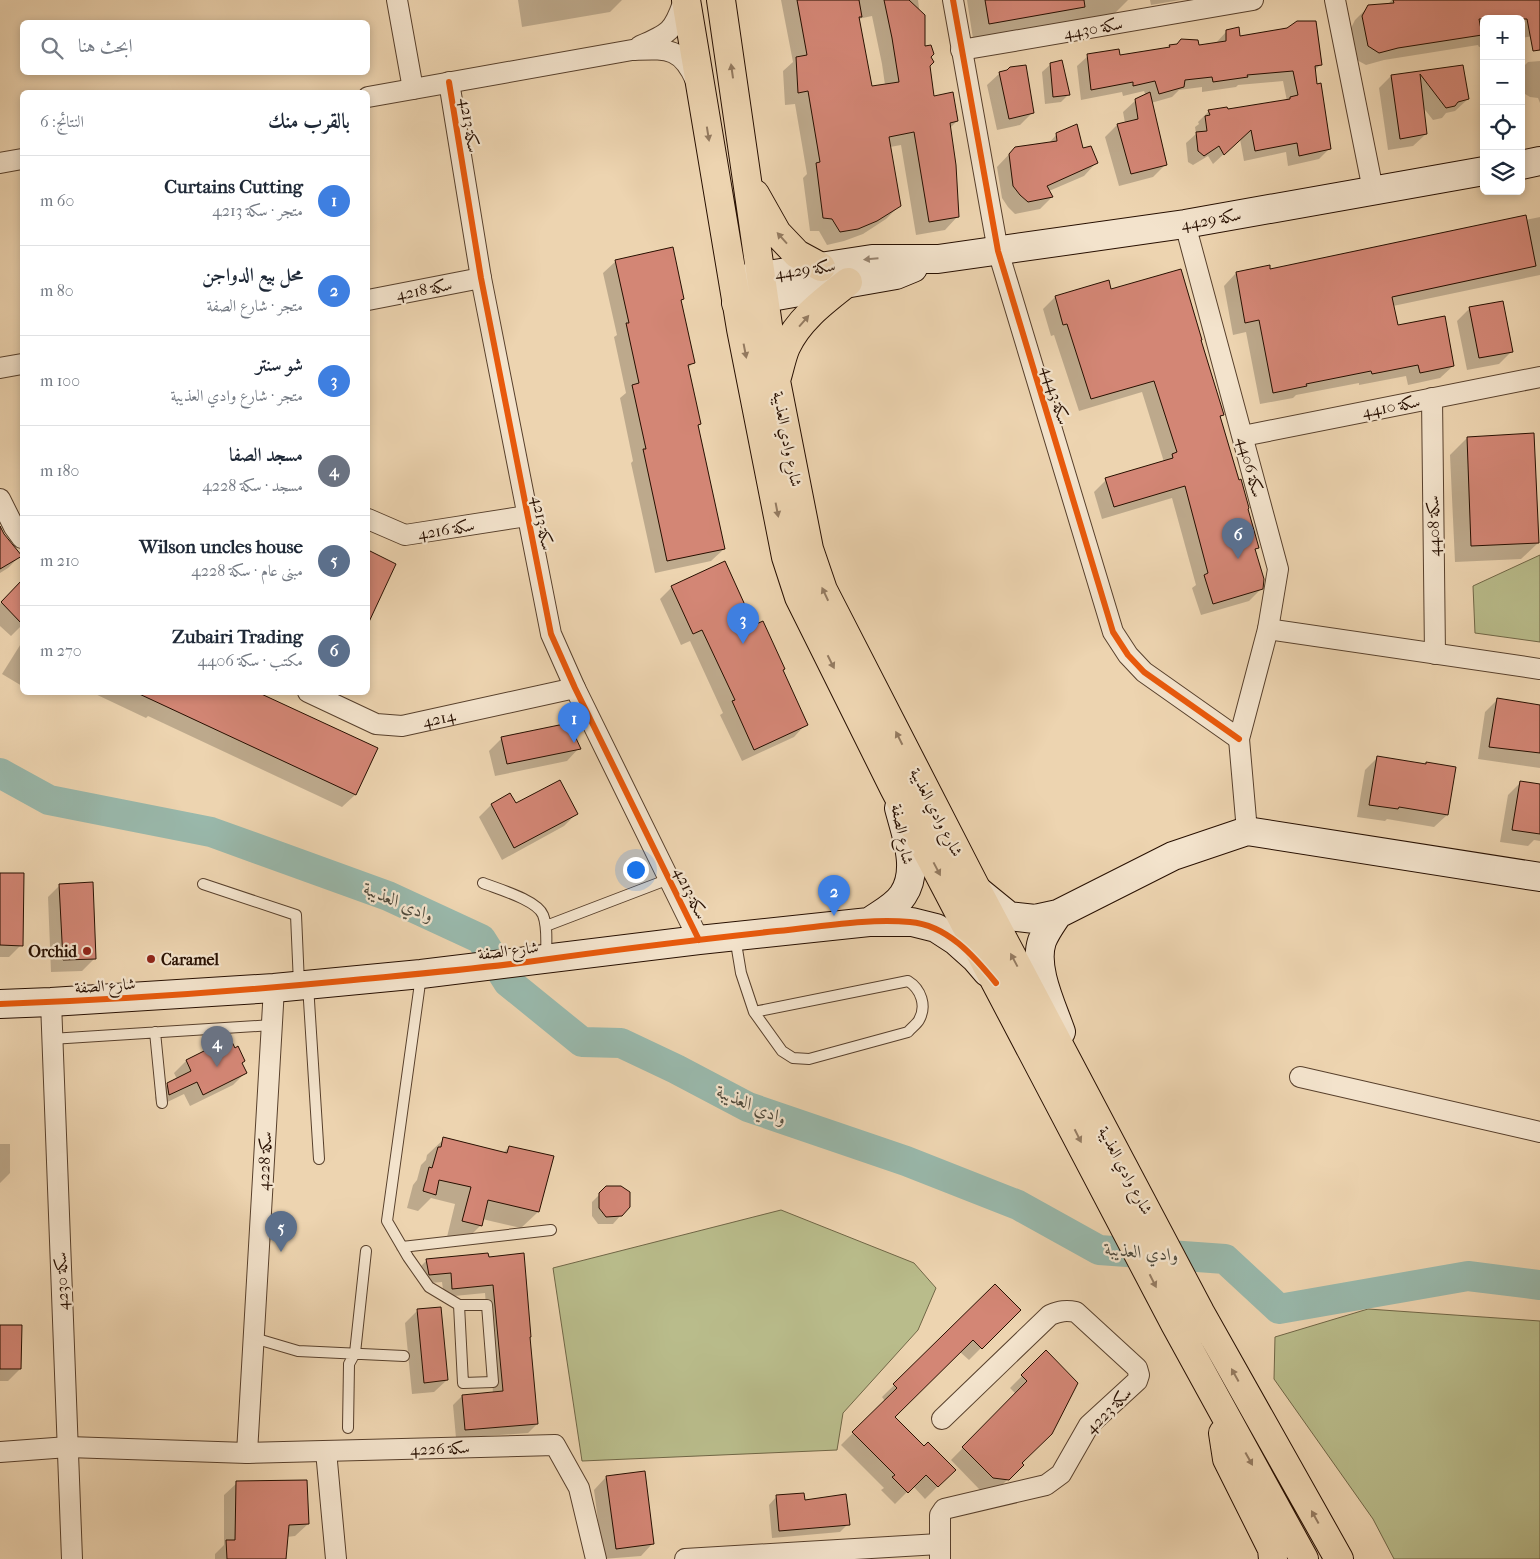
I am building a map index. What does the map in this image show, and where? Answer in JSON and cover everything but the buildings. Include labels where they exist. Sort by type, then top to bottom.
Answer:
[{"type":"main road","name":"شارع وادي العذيبة","points":[[685,0],[734,292],[786,557],[799,597],[894,788],[996,982],[1067,1087],[1200,1312],[1340,1559]]},
{"type":"main road","name":"شارع وادي العذيبة","points":[[722,0],[776,380],[809,549],[823,590],[977,890],[1175,1324],[1304,1559]]},
{"type":"main road","points":[[747,181],[777,233],[796,254],[820,267]]},
{"type":"main road","points":[[776,380],[786,347],[801,324],[820,305],[848,282]]},
{"type":"main road","points":[[1224,1414],[1223,1434],[1227,1458],[1272,1549],[1273,1559]]},
{"type":"street","points":[[397,0],[413,89]]},
{"type":"street","points":[[632,50],[662,37],[672,29],[685,0]]},
{"type":"street","name":"سكة 4443","points":[[953,0],[998,251],[1113,632],[1128,655],[1144,672],[1239,739]]},
{"type":"street","name":"سكة 4430","points":[[961,50],[1153,9],[1254,0]]},
{"type":"street","points":[[1335,0],[1373,190]]},
{"type":"street","points":[[370,97],[632,50],[667,49],[681,57],[692,71],[701,92]]},
{"type":"street","name":"سكة 4213","points":[[449,82],[481,278],[551,634],[575,688],[699,940]]},
{"type":"street","points":[[0,163],[20,159]]},
{"type":"street","points":[[1525,164],[1540,161]]},
{"type":"street","name":"سكة 4429","points":[[734,292],[763,286],[820,267],[872,259],[938,259],[1185,224],[1480,172]]},
{"type":"street","name":"سكة 4406","points":[[1185,224],[1278,569],[1268,629],[1239,739],[1247,831]]},
{"type":"street","name":"سكة 4429","points":[[763,286],[848,282],[896,275],[938,259]]},
{"type":"street","name":"سكة 4218","points":[[370,300],[481,278]]},
{"type":"street","points":[[0,368],[20,364]]},
{"type":"street","name":"سكة 4410","points":[[1243,436],[1540,377]]},
{"type":"street","name":"سكة 4408","points":[[1432,398],[1435,654]]},
{"type":"street","points":[[0,499],[20,535]]},
{"type":"street","name":"سكة 4216","points":[[370,520],[405,535],[527,516]]},
{"type":"street","points":[[1268,629],[1540,668]]},
{"type":"street","name":"4214","points":[[314,695],[376,724],[402,726],[575,688]]},
{"type":"street","name":"شارع الصفة","points":[[869,922],[892,906],[902,896],[910,881],[911,865],[908,839],[894,788]]},
{"type":"street","points":[[977,890],[1008,916],[1035,919],[1058,914],[1173,856],[1247,831],[1540,877]]},
{"type":"street","points":[[1058,914],[1042,943],[1039,963],[1067,1087]]},
{"type":"street","name":"شارع الصفة","points":[[0,1004],[294,986],[478,968],[699,940],[869,922],[912,922],[936,928],[956,941],[975,958],[996,982]]},
{"type":"street","name":"سكة 4228","points":[[247,1453],[272,1025],[294,986]]},
{"type":"street","name":"سكة 4230","points":[[51,1002],[72,1559]]},
{"type":"street","points":[[1300,1077],[1540,1132]]},
{"type":"street","name":"سكة 4223","points":[[939,1552],[940,1515],[946,1507],[1046,1485],[1055,1480],[1061,1474],[1089,1425],[1137,1381],[1139,1375],[1137,1368],[1076,1312],[1067,1310],[1058,1312],[1050,1316],[942,1419]]},
{"type":"street","name":"سكة 4226","points":[[0,1452],[68,1447],[247,1453],[554,1445],[579,1488],[596,1559]]},
{"type":"street","points":[[326,1451],[336,1559]]},
{"type":"street","points":[[685,1559],[939,1552]]},
{"type":"lane","points":[[546,926],[669,879]]},
{"type":"lane","points":[[483,883],[535,905],[543,914],[546,926],[537,960]]},
{"type":"lane","points":[[203,884],[296,915],[294,986],[319,1159]]},
{"type":"lane","points":[[735,936],[741,973],[754,1012],[782,1051],[793,1058],[809,1059],[908,1032],[919,1020],[923,1005],[917,986],[908,981],[754,1012]]},
{"type":"lane","points":[[421,974],[387,1221],[402,1248],[430,1287],[459,1305],[487,1305],[493,1382],[463,1383],[459,1305]]},
{"type":"lane","points":[[51,1039],[272,1025]]},
{"type":"lane","points":[[155,1032],[162,1103]]},
{"type":"lane","points":[[402,1248],[551,1230]]},
{"type":"lane","points":[[348,1428],[349,1364],[355,1353],[366,1251]]},
{"type":"lane","points":[[254,1338],[298,1350],[404,1356]]},
{"type":"green space","points":[[1540,555],[1540,642],[1475,633],[1473,586]]},
{"type":"green space","points":[[781,1210],[914,1263],[936,1288],[918,1330],[843,1413],[837,1450],[582,1461],[553,1268]]},
{"type":"green space","points":[[1368,1309],[1540,1321],[1540,1559],[1394,1559],[1373,1519],[1274,1379],[1275,1337]]},
{"type":"waterway","name":"وادي العذيبة","points":[[0,773],[49,800],[211,832],[388,896],[481,939],[508,982],[582,1042],[621,1043],[676,1069],[748,1107],[906,1161],[1018,1205],[1099,1250],[1225,1259],[1279,1309],[1468,1276],[1540,1285]]},
{"type":"cycle path","points":[[953,0],[998,251],[1113,632],[1128,655],[1144,672],[1239,739]]},
{"type":"cycle path","points":[[449,82],[481,278],[551,634],[575,688],[699,940]]},
{"type":"cycle path","points":[[0,1004],[257,989],[504,965],[621,949],[877,921],[910,922],[936,929],[959,944],[996,983]]},
{"type":"place","name":"Zubairi Trading","points":[[1238,559]]},
{"type":"place","name":"شو سنتر","points":[[743,644]]},
{"type":"place","name":"Curtains Cutting","points":[[574,743]]},
{"type":"place","name":"محل بيع الدواجن","points":[[834,916]]},
{"type":"place","name":"Orchid","points":[[87,951]]},
{"type":"place","name":"Caramel","points":[[151,959]]},
{"type":"place","name":"مسجد الصفا","points":[[217,1067]]},
{"type":"place","name":"Wilson uncles house","points":[[281,1252]]}]
